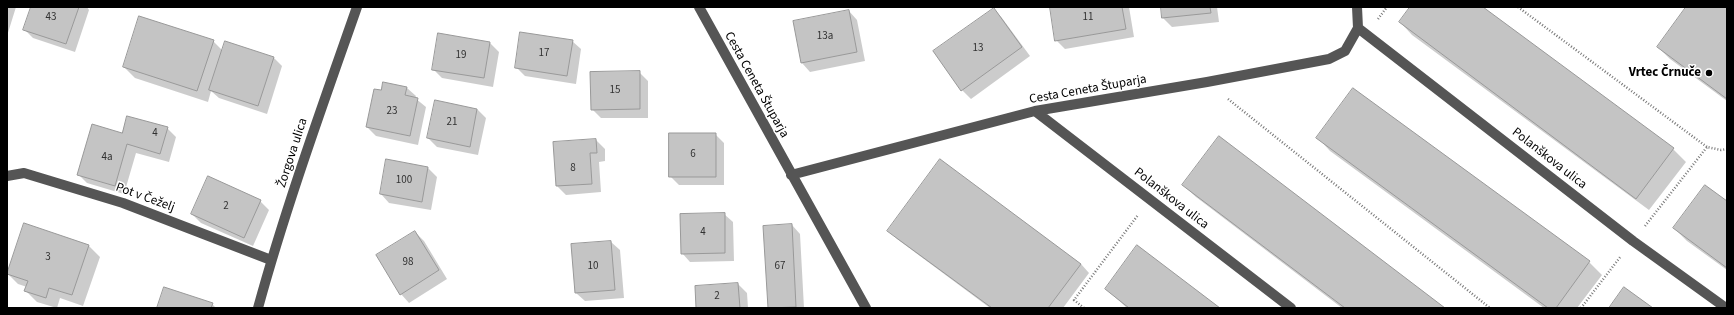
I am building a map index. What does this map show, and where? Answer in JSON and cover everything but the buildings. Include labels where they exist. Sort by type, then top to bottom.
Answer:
[{"type":"street","name":"Žorgova ulica","points":[[258,308],[271,260],[306,151],[356,7]]},
{"type":"street","name":"Cesta Ceneta Štuparja","points":[[699,7],[866,308]]},
{"type":"street","points":[[1357,7],[1358,28]]},
{"type":"street","name":"Cesta Ceneta Štuparja","points":[[791,175],[1035,111],[1208,82],[1329,59],[1345,50],[1358,28]]},
{"type":"street","name":"Polanškova ulica","points":[[1358,28],[1633,241],[1726,308]]},
{"type":"street","name":"Polanškova ulica","points":[[1035,111],[1291,308]]},
{"type":"street","name":"Pot v Čeželj","points":[[7,176],[24,173],[123,203],[271,260]]},
{"type":"path","points":[[1518,7],[1707,147],[1721,150],[1727,149]]},
{"type":"path","points":[[1208,82],[1490,308]]},
{"type":"path","points":[[1581,308],[1707,147]]},
{"type":"path","points":[[1084,308],[1074,300],[1150,200]]},
{"type":"place","name":"Vrtec Črnuče","points":[[1709,73]]}]
